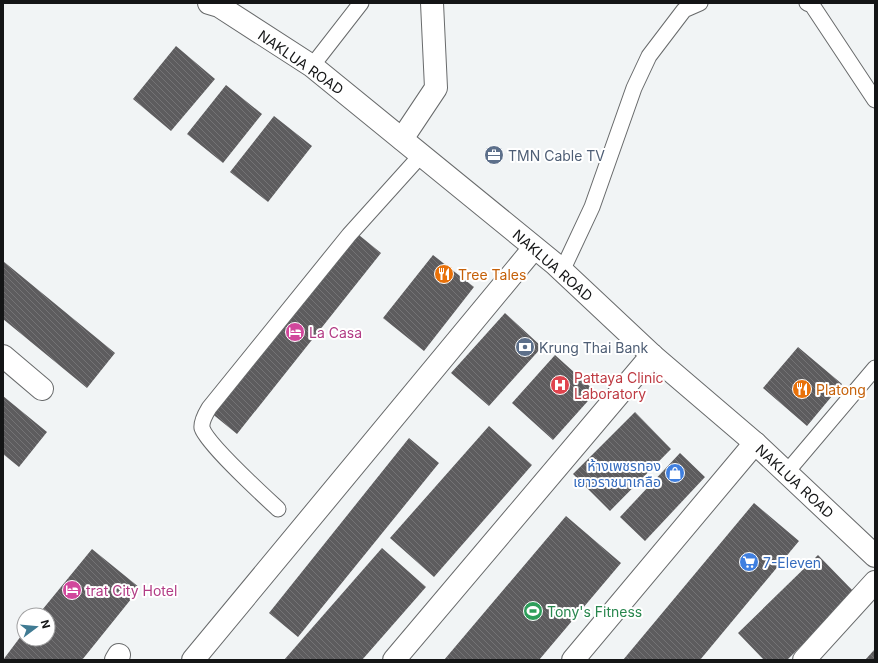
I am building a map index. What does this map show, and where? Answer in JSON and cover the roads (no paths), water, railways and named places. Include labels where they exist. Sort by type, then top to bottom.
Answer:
[{"type":"street","name":"NAKLUA ROAD","points":[[209,3],[219,6],[312,66],[422,154],[562,271],[652,355],[755,443],[875,556]]},
{"type":"street","points":[[402,139],[436,88],[432,3]]},
{"type":"street","points":[[193,660],[534,248]]},
{"type":"street","points":[[394,660],[652,355]]},
{"type":"street","points":[[3,356],[42,389]]},
{"type":"street","points":[[573,660],[755,443]]},
{"type":"street","points":[[804,660],[875,582]]},
{"type":"lane","points":[[312,66],[361,3]]},
{"type":"lane","points":[[562,271],[592,207],[634,88],[649,56],[684,10],[700,3]]},
{"type":"lane","points":[[807,3],[812,5],[875,100]]},
{"type":"lane","points":[[278,510],[226,457],[206,434],[202,427],[204,417],[209,408],[349,235],[422,154]]},
{"type":"lane","points":[[786,473],[875,368]]},
{"type":"place","name":"TMN Cable TV","points":[[494,155]]},
{"type":"place","name":"Tree Tales","points":[[444,274]]},
{"type":"place","name":"La Casa","points":[[295,332]]},
{"type":"place","name":"Krung Thai Bank","points":[[525,347]]},
{"type":"place","name":"Pattaya Clinic Laboratory","points":[[560,385]]},
{"type":"place","name":"Platong","points":[[802,389]]},
{"type":"place","name":"ห้างเพชรทอง เยาวราชนาเกลือ","points":[[675,473]]},
{"type":"place","name":"7-Eleven","points":[[749,562]]},
{"type":"place","name":"trat City Hotel","points":[[72,590]]},
{"type":"place","name":"Tony's Fitness","points":[[533,611]]}]
